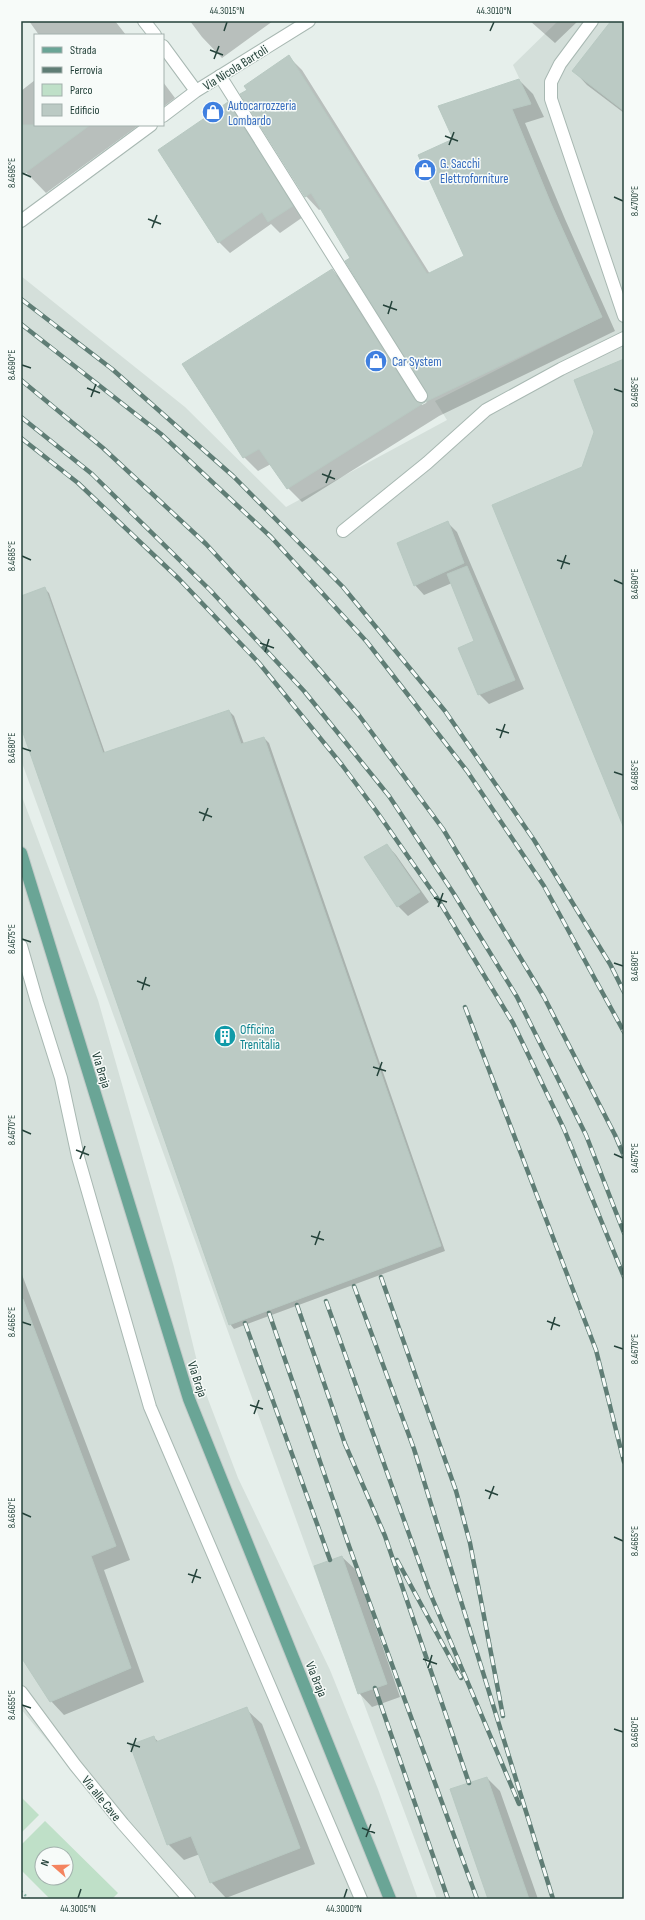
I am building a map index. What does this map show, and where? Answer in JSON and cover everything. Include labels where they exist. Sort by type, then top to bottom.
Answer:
[{"type":"main road","name":"Via Braja","points":[[21,853],[189,1399],[390,1899]]},
{"type":"street","points":[[144,21],[154,34]]},
{"type":"street","name":"Via Nicola Bartoli","points":[[164,115],[196,91],[309,21]]},
{"type":"street","points":[[592,21],[560,64],[551,82],[551,99],[624,316]]},
{"type":"street","points":[[164,47],[196,91]]},
{"type":"street","points":[[220,76],[421,396]]},
{"type":"street","points":[[21,221],[150,126]]},
{"type":"street","points":[[343,531],[427,463],[486,410],[561,369],[624,338]]},
{"type":"street","points":[[21,946],[36,1002],[62,1078],[78,1157],[150,1407],[361,1899]]},
{"type":"street","name":"Via alle Cave","points":[[21,1692],[75,1765],[123,1824],[189,1899]]},
{"type":"path","points":[[21,1891],[29,1899]]},
{"type":"shaded area","points":[[558,21],[615,21],[624,28],[624,1899],[437,1899],[326,1602],[21,760],[21,276],[185,407],[286,507],[447,420],[435,401],[602,317],[552,205],[512,109],[531,103],[513,65]]},
{"type":"shaded area","points":[[21,794],[98,1000],[174,1267],[203,1386],[238,1478],[330,1670],[378,1789],[418,1899],[179,1899],[21,1709]]},
{"type":"green space","points":[[21,1797],[39,1815],[21,1833]]},
{"type":"green space","points":[[45,1821],[70,1846],[34,1846],[34,1883],[21,1870],[21,1845]]},
{"type":"green space","points":[[74,1850],[118,1893],[112,1899],[50,1899],[37,1886],[74,1886]]},
{"type":"building","points":[[611,21],[624,21],[624,111],[572,71]]},
{"type":"building","points":[[289,55],[427,274],[464,256],[418,155],[453,139],[438,106],[519,79],[531,104],[512,109],[551,204],[602,317],[425,402],[428,396],[345,261],[350,258],[311,193],[305,197],[240,94],[247,90],[244,86]]},
{"type":"building","points":[[228,102],[293,206],[268,222],[262,212],[218,243],[158,150]]},
{"type":"building","points":[[21,125],[89,126],[21,176]]},
{"type":"building","points":[[332,269],[415,400],[422,403],[425,402],[287,489],[259,449],[243,458],[182,364]]},
{"type":"building","points":[[624,359],[623,826],[492,505],[582,467],[594,432],[574,380]]},
{"type":"building","points":[[448,521],[464,563],[414,586],[397,543]]},
{"type":"building","points":[[467,566],[515,680],[478,695],[458,648],[474,641],[447,574]]},
{"type":"building","name":"Officina Trenitalia","points":[[45,587],[103,753],[229,710],[241,744],[264,737],[441,1246],[229,1325],[21,727],[21,596]]},
{"type":"building","points":[[387,844],[420,892],[397,907],[364,857]]},
{"type":"building","points":[[23,1299],[116,1546],[91,1556],[131,1668],[50,1702],[21,1657],[21,1300]]},
{"type":"building","points":[[342,1556],[387,1684],[358,1694],[314,1566]]},
{"type":"building","points":[[247,1707],[300,1848],[210,1883],[191,1836],[167,1845],[130,1745],[154,1736],[156,1742]]},
{"type":"building","points":[[487,1777],[529,1899],[488,1899],[450,1789]]},
{"type":"railway","points":[[21,299],[112,369],[233,476],[343,587],[445,711],[534,840],[610,964],[624,992]]},
{"type":"railway","points":[[21,324],[161,434],[271,537],[367,642],[467,771],[544,886],[624,1032]]},
{"type":"railway","points":[[21,380],[103,448],[206,544],[287,632],[358,714],[443,829],[544,997],[615,1135],[624,1156]]},
{"type":"railway","points":[[21,417],[92,474],[210,590],[304,691],[389,796],[454,894],[517,997],[586,1135],[624,1233]]},
{"type":"railway","points":[[21,438],[78,483],[179,579],[259,663],[342,765],[377,812],[439,901],[513,1023],[564,1129],[624,1277]]},
{"type":"railway","points":[[465,1007],[596,1350],[624,1462]]},
{"type":"railway","points":[[381,1277],[456,1491],[470,1543],[503,1716]]},
{"type":"railway","points":[[354,1286],[414,1449],[553,1899]]},
{"type":"railway","points":[[326,1301],[430,1593],[519,1804]]},
{"type":"railway","points":[[297,1305],[345,1444],[385,1536],[469,1783]]},
{"type":"railway","points":[[269,1313],[349,1546],[477,1899]]},
{"type":"railway","points":[[245,1323],[330,1560]]},
{"type":"railway","points":[[397,1560],[461,1678]]},
{"type":"railway","points":[[375,1688],[448,1899]]},
{"type":"place","name":"Autocarrozzeria Lombardo","points":[[213,112]]},
{"type":"place","name":"G. Sacchi Elettroforniture","points":[[425,170]]},
{"type":"place","name":"Car System","points":[[376,361]]},
{"type":"place","name":"Officina Trenitalia","points":[[225,1036]]}]
